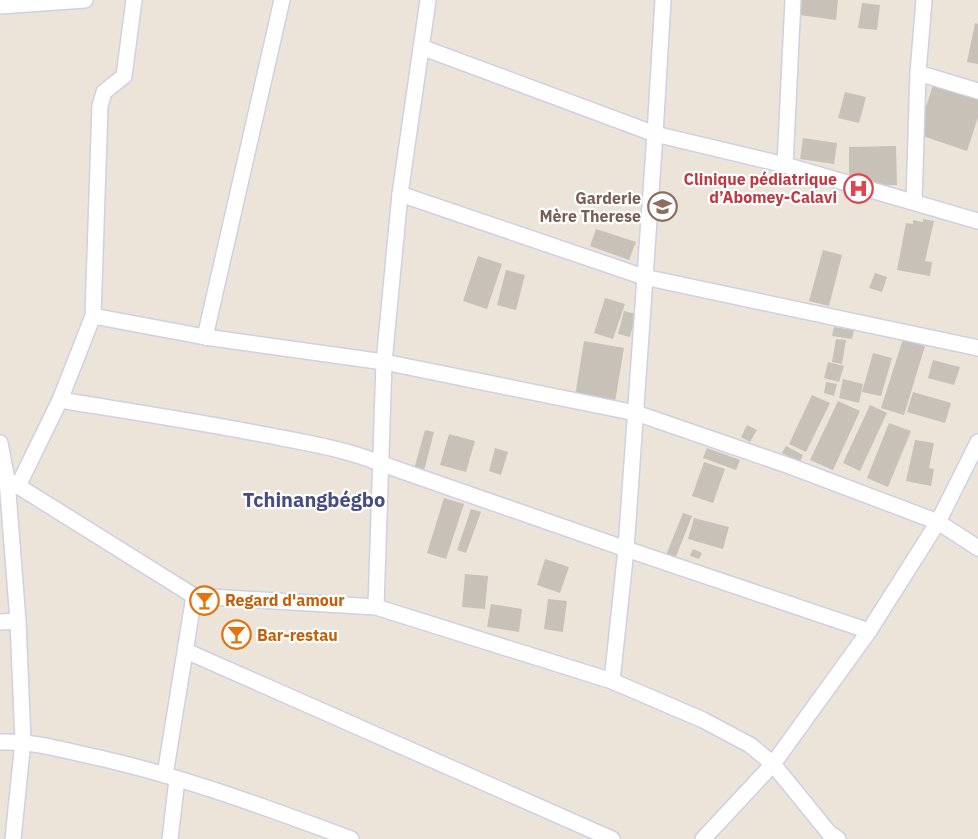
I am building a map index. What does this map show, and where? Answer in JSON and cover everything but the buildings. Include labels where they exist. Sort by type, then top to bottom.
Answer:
[{"type":"street","points":[[0,6],[85,0]]},
{"type":"street","points":[[9,481],[60,400],[93,316],[100,106],[104,92],[124,76],[134,0]]},
{"type":"street","points":[[205,336],[282,0]]},
{"type":"street","points":[[376,607],[384,362],[400,194],[428,0]]},
{"type":"street","points":[[612,681],[626,549],[663,0]]},
{"type":"street","points":[[785,165],[793,0]]},
{"type":"street","points":[[914,202],[918,73],[924,0]]},
{"type":"street","points":[[421,47],[655,134],[785,165],[978,220]]},
{"type":"street","points":[[918,73],[978,91]]},
{"type":"street","points":[[400,194],[644,277],[978,348]]},
{"type":"street","points":[[93,316],[205,336],[384,362],[636,413],[788,465],[938,522],[978,548]]},
{"type":"street","points":[[60,400],[359,454],[626,549],[869,631]]},
{"type":"street","points":[[704,839],[773,765],[869,631],[938,522],[978,442]]},
{"type":"street","points":[[0,443],[9,481],[23,741],[13,839]]},
{"type":"street","points":[[9,481],[194,596],[376,607],[612,681],[703,720],[750,745],[773,765],[831,837]]},
{"type":"street","points":[[170,839],[171,777],[194,596]]},
{"type":"street","points":[[0,622],[18,621]]},
{"type":"street","points":[[186,651],[612,839]]},
{"type":"street","points":[[0,742],[23,741],[101,758],[171,777],[350,839]]},
{"type":"place","name":"Clinique pédiatrique d’Abomey-Calavi","points":[[858,188]]},
{"type":"place","name":"Garderie Mère Therese","points":[[662,207]]},
{"type":"place","name":"Regard d'amour","points":[[204,600]]},
{"type":"place","name":"Bar-restau","points":[[236,635]]},
{"type":"district","name":"Tchinangbégbo","points":[[314,499]]}]
